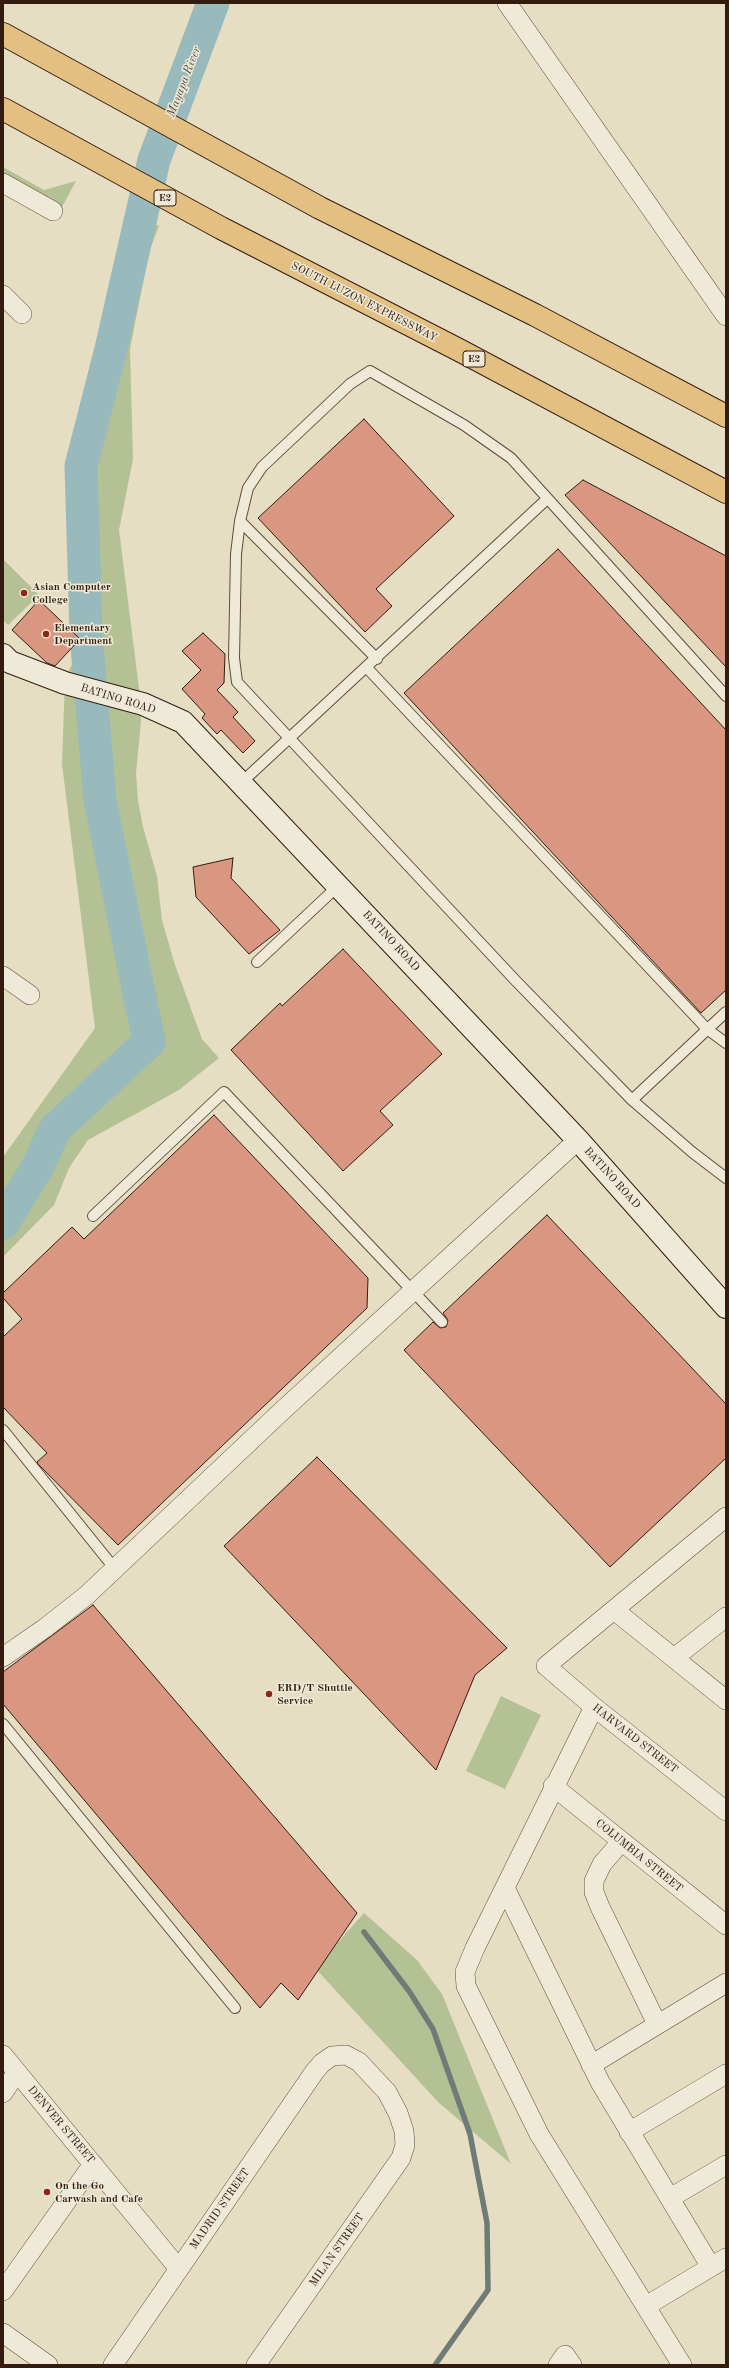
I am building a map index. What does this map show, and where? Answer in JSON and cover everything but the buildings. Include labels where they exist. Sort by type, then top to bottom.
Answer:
[{"type":"highway","points":[[3,34],[320,208],[535,315],[726,416]]},
{"type":"highway","name":"SOUTH LUZON EXPRESSWAY","points":[[3,109],[221,228],[459,350],[726,492]]},
{"type":"highway","points":[[3,117],[26,122]]},
{"type":"main road","name":"BATINO ROAD","points":[[3,655],[10,662],[66,683],[143,704],[183,722],[242,782],[578,1140],[726,1307]]},
{"type":"street","points":[[507,3],[726,316]]},
{"type":"street","points":[[3,183],[53,211]]},
{"type":"street","points":[[3,295],[22,314]]},
{"type":"street","points":[[3,976],[30,995]]},
{"type":"street","points":[[3,1657],[51,1623],[115,1569],[413,1291],[578,1140]]},
{"type":"street","points":[[726,1517],[614,1610],[726,1700]]},
{"type":"street","name":"HARVARD STREET","points":[[614,1610],[546,1666],[726,1811]]},
{"type":"street","points":[[674,1658],[726,1617]]},
{"type":"street","points":[[594,1706],[553,1786],[475,1948],[465,1972],[466,1986],[540,2134],[682,2365]]},
{"type":"street","name":"COLUMBIA STREET","points":[[553,1786],[726,1925]]},
{"type":"street","points":[[621,1842],[602,1864],[594,1881],[594,1892],[600,1908],[657,2024]]},
{"type":"street","points":[[505,1888],[591,2065],[629,2132],[670,2198],[719,2262],[646,2306]]},
{"type":"street","points":[[591,2065],[726,1983]]},
{"type":"street","name":"DENVER STREET","points":[[3,2055],[179,2269]]},
{"type":"street","name":"MILAN STREET","points":[[256,2365],[401,2158],[405,2145],[404,2131],[398,2113],[387,2092],[374,2076],[359,2062],[346,2055],[332,2056]]},
{"type":"street","name":"MADRID STREET","points":[[113,2365],[315,2071],[332,2056]]},
{"type":"street","points":[[3,2092],[17,2072]]},
{"type":"street","points":[[629,2132],[726,2074]]},
{"type":"street","points":[[3,2291],[93,2164]]},
{"type":"street","points":[[670,2198],[726,2165]]},
{"type":"street","points":[[3,2333],[48,2365]]},
{"type":"lane","points":[[726,696],[511,458],[464,426],[370,371],[350,384],[262,467],[248,488],[240,521],[236,554],[234,658],[237,682],[514,980],[632,1100],[692,1152],[726,1178]]},
{"type":"lane","points":[[242,782],[377,659],[548,499]]},
{"type":"lane","points":[[240,521],[377,659]]},
{"type":"lane","points":[[367,668],[707,1029],[726,1043]]},
{"type":"lane","points":[[257,962],[339,885]]},
{"type":"lane","points":[[632,1100],[726,1012]]},
{"type":"lane","points":[[93,1216],[224,1092],[442,1322]]},
{"type":"lane","points":[[3,1430],[115,1569]]},
{"type":"lane","points":[[3,1724],[235,2008]]},
{"type":"green space","points":[[3,167],[44,190],[76,181],[62,207],[3,174]]},
{"type":"green space","points":[[128,210],[159,226],[149,252],[130,349],[133,459],[119,530],[140,696],[141,722],[136,773],[138,801],[143,827],[157,876],[162,920],[175,965],[202,1039],[219,1058],[179,1090],[88,1140],[69,1168],[54,1205],[3,1257],[3,1157],[95,1028],[62,764],[65,679],[86,634],[81,466],[111,349]]},
{"type":"green space","points":[[3,559],[39,595],[8,625],[3,620]]},
{"type":"green space","points":[[501,1696],[541,1715],[505,1789],[466,1771]]},
{"type":"green space","points":[[364,1913],[417,1960],[442,1994],[511,2164],[439,2103],[315,1968]]},
{"type":"waterway","name":"Mayapa River","points":[[3,1223],[37,1168],[55,1129],[149,1042],[100,801],[86,634],[81,466],[111,349],[154,160],[213,3]]},
{"type":"waterway","points":[[364,1932],[409,1991],[433,2029],[470,2134],[487,2223],[488,2290],[435,2365]]},
{"type":"place","name":"Asian Computer College","points":[[24,593]]},
{"type":"place","name":"Elementary Department","points":[[46,634]]},
{"type":"place","name":"ERD/T Shuttle Service","points":[[269,1694]]},
{"type":"place","name":"On the Go Carwash and Cafe","points":[[47,2192]]}]
